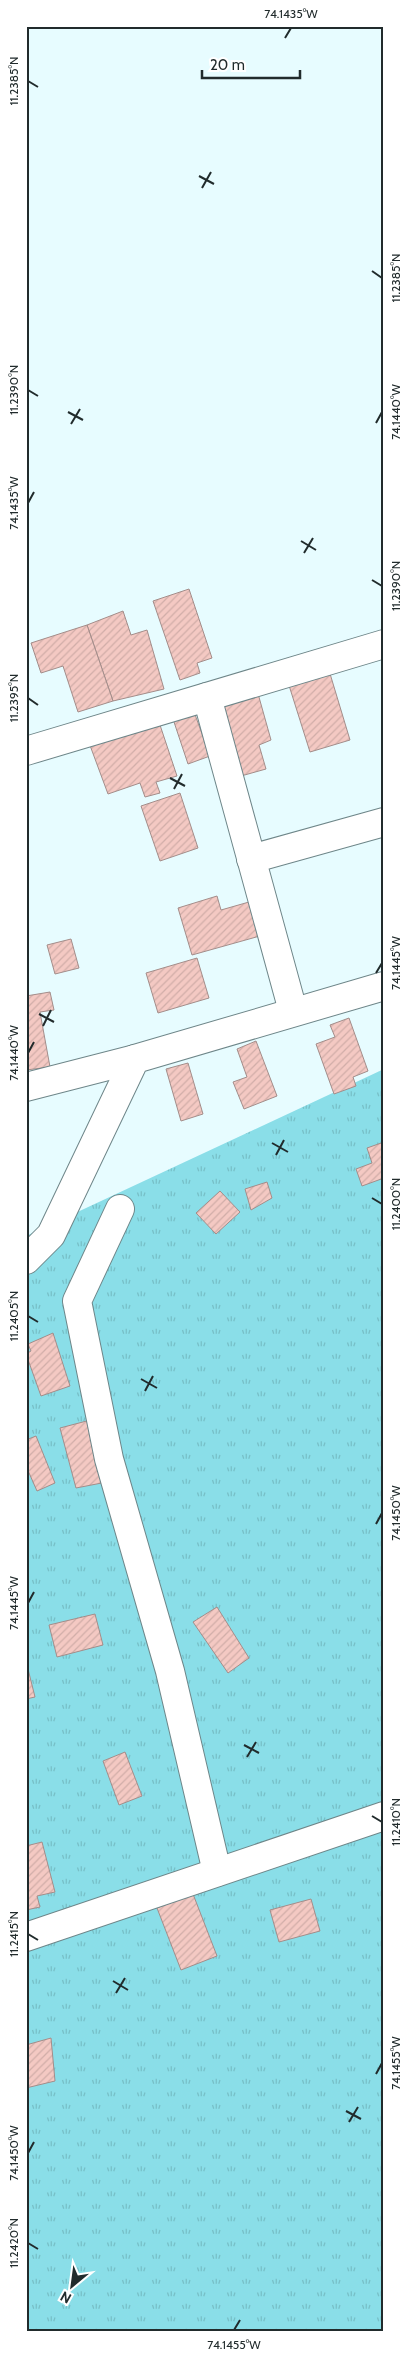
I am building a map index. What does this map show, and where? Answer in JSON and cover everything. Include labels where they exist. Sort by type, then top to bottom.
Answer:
[{"type":"street","points":[[26,751],[384,644]]},
{"type":"street","points":[[207,697],[293,1011]]},
{"type":"street","points":[[251,859],[384,822]]},
{"type":"street","points":[[26,1087],[135,1059],[293,1011],[384,986]]},
{"type":"street","points":[[26,1260],[51,1235],[135,1059]]},
{"type":"street","points":[[120,1209],[77,1301],[109,1459],[170,1671],[217,1872]]},
{"type":"street","points":[[26,1936],[384,1816]]},
{"type":"green space","points":[[384,1069],[384,2332],[26,2332],[26,1236]]},
{"type":"building","points":[[189,589],[212,658],[197,663],[200,673],[180,680],[153,601]]},
{"type":"building","points":[[123,611],[131,635],[147,630],[164,689],[113,701],[87,625]]},
{"type":"building","points":[[87,625],[113,701],[78,712],[63,666],[41,673],[31,643]]},
{"type":"building","points":[[328,667],[350,740],[310,752],[287,679]]},
{"type":"building","points":[[257,690],[271,740],[259,745],[266,769],[241,776],[218,702]]},
{"type":"building","points":[[193,709],[210,756],[188,764],[172,716]]},
{"type":"building","points":[[158,719],[177,776],[156,782],[160,793],[145,797],[140,783],[108,794],[88,740]]},
{"type":"building","points":[[180,793],[198,848],[160,861],[141,806]]},
{"type":"building","points":[[217,896],[221,910],[256,900],[267,934],[192,955],[178,908]]},
{"type":"building","points":[[71,939],[79,968],[55,974],[47,945]]},
{"type":"building","points":[[197,958],[209,998],[158,1013],[146,973]]},
{"type":"building","points":[[50,992],[54,1010],[40,1012],[50,1067],[26,1070],[26,996]]},
{"type":"building","points":[[349,1018],[368,1071],[353,1077],[356,1086],[334,1094],[316,1044],[335,1037],[330,1025]]},
{"type":"building","points":[[256,1041],[277,1096],[244,1109],[233,1082],[247,1077],[237,1049]]},
{"type":"building","points":[[188,1063],[203,1114],[181,1121],[166,1069]]},
{"type":"building","points":[[384,1142],[384,1178],[362,1186],[356,1169],[372,1163],[367,1148]]},
{"type":"building","points":[[267,1182],[272,1198],[251,1210],[245,1189]]},
{"type":"building","points":[[220,1191],[240,1212],[216,1234],[196,1213]]},
{"type":"building","points":[[53,1333],[70,1386],[41,1396],[26,1354],[31,1351],[28,1344]]},
{"type":"building","points":[[98,1418],[112,1481],[76,1488],[60,1428]]},
{"type":"building","points":[[36,1436],[55,1483],[37,1491],[26,1466],[26,1440]]},
{"type":"building","points":[[217,1607],[249,1658],[228,1673],[193,1622]]},
{"type":"building","points":[[95,1614],[103,1645],[57,1657],[49,1625]]},
{"type":"building","points":[[26,1661],[35,1697],[26,1699]]},
{"type":"building","points":[[125,1752],[142,1796],[119,1805],[103,1761]]},
{"type":"building","points":[[42,1842],[55,1892],[37,1896],[40,1907],[26,1910],[26,1846]]},
{"type":"building","points":[[193,1894],[217,1956],[181,1970],[157,1908]]},
{"type":"building","points":[[311,1899],[320,1931],[279,1942],[270,1910]]},
{"type":"building","points":[[51,2038],[55,2081],[26,2088],[26,2045]]}]
